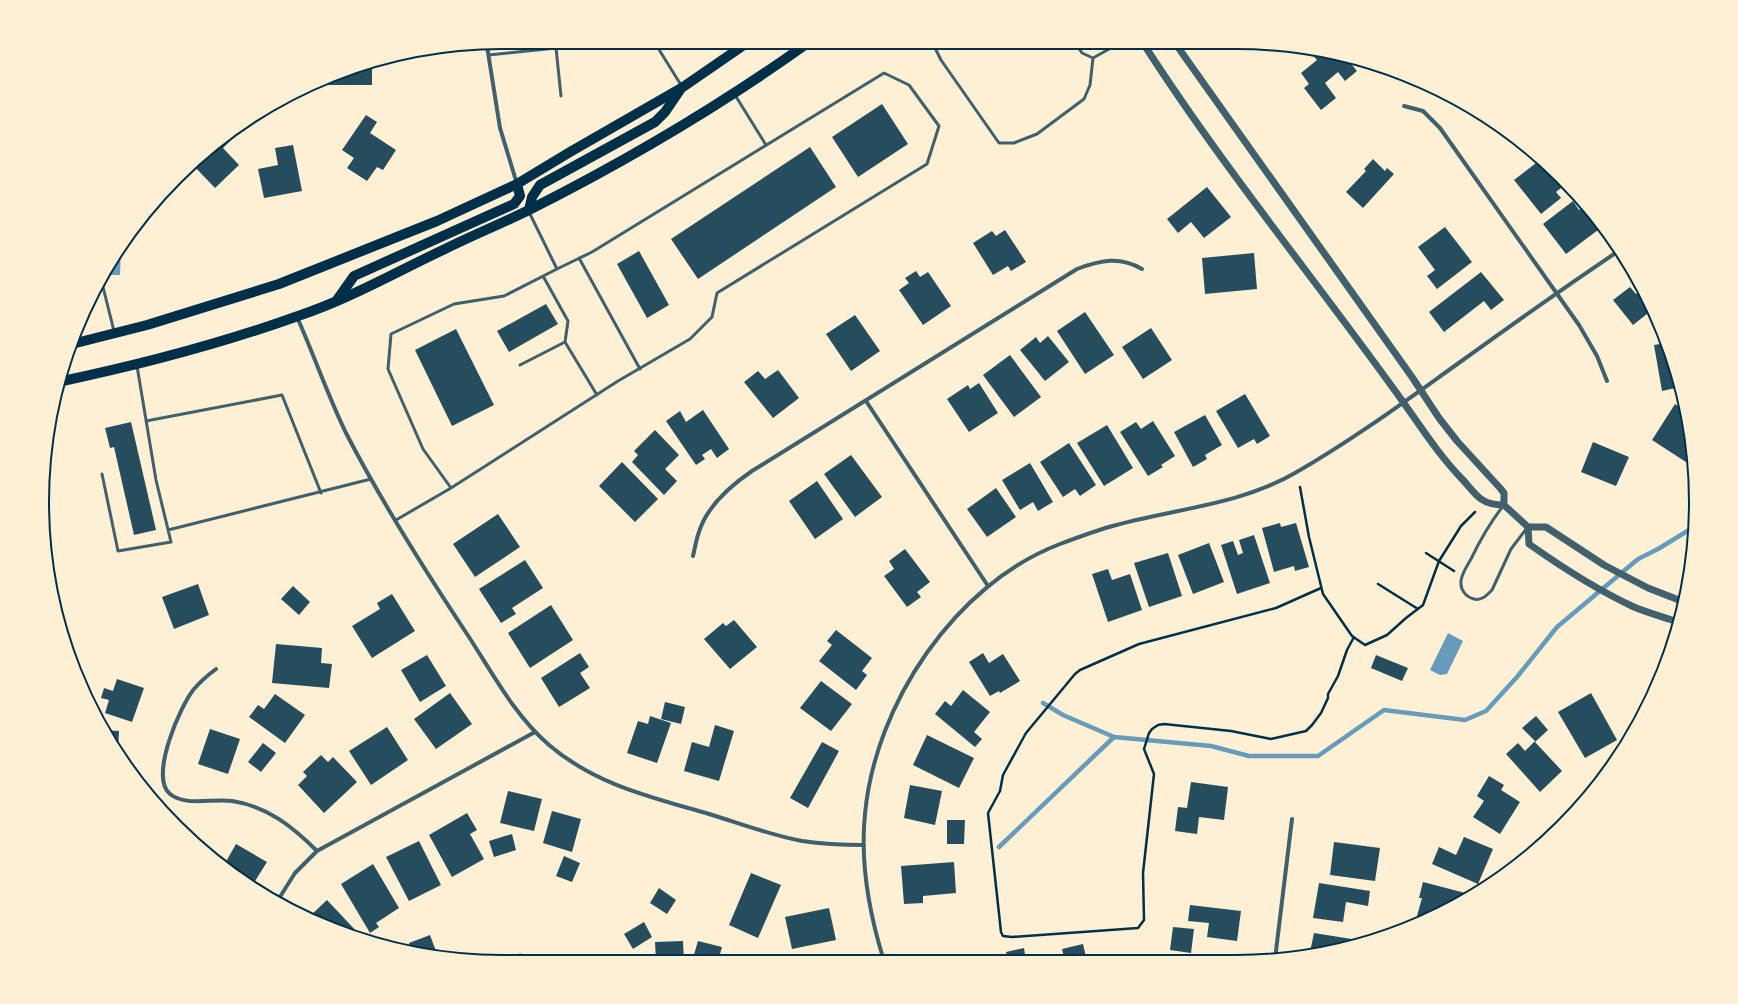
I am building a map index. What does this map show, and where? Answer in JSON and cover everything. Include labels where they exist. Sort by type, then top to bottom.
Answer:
[{"type":"main road","points":[[78,342],[202,309],[279,284],[437,221],[517,184],[682,87],[738,49]]},
{"type":"main road","points":[[65,380],[182,352],[297,317],[336,302],[529,210],[642,149],[734,93],[799,49]]},
{"type":"main road","points":[[529,210],[532,197],[540,185],[655,122],[665,112],[682,87]]},
{"type":"main road","points":[[336,302],[354,276],[514,204],[520,196],[517,184]]},
{"type":"street","points":[[488,49],[500,128],[517,184]]},
{"type":"street","points":[[1147,49],[1167,81],[1272,228],[1445,461],[1480,499],[1493,505],[1504,505],[1528,527],[1546,527],[1574,547],[1604,565],[1648,588],[1678,600]]},
{"type":"street","points":[[1179,49],[1456,441],[1504,493],[1504,505]]},
{"type":"street","points":[[1404,106],[1423,111],[1440,128],[1557,292],[1589,340],[1607,381]]},
{"type":"street","points":[[882,955],[874,923],[864,845],[865,814],[870,785],[878,752],[892,714],[906,685],[945,630],[967,605],[988,586],[1042,552],[1102,529],[1217,502],[1260,489],[1293,474],[1403,403],[1557,292],[1615,253]]},
{"type":"street","points":[[693,556],[699,530],[708,512],[736,483],[1077,268],[1114,260],[1125,261],[1142,269]]},
{"type":"street","points":[[297,317],[345,430],[370,479],[418,558],[511,701],[534,732],[551,747],[591,774],[613,785],[801,840],[841,845],[864,845]]},
{"type":"street","points":[[866,401],[988,586]]},
{"type":"street","points":[[1528,527],[1529,544],[1562,567],[1594,587],[1635,607],[1674,620]]},
{"type":"street","points":[[216,669],[193,690],[170,733],[163,771],[165,787],[168,793],[183,800],[232,801],[268,812],[287,824],[317,851]]},
{"type":"street","points":[[280,897],[295,873],[317,851],[534,732]]},
{"type":"street","points":[[1276,953],[1292,819]]},
{"type":"lane","points":[[489,55],[543,49]]},
{"type":"lane","points":[[556,49],[561,96]]},
{"type":"lane","points":[[659,49],[682,87]]},
{"type":"lane","points":[[936,49],[941,60],[999,142],[1014,143],[1037,134],[1084,99],[1090,85],[1092,58]]},
{"type":"lane","points":[[1079,49],[1082,53],[1092,58]]},
{"type":"lane","points":[[1092,58],[1109,49]]},
{"type":"lane","points":[[396,520],[451,488],[597,395],[690,339],[712,317],[717,293],[927,164],[939,126],[909,85],[884,73],[579,258],[504,296],[454,304],[391,334],[388,369],[423,449],[451,488]]},
{"type":"lane","points":[[734,93],[766,145]]},
{"type":"lane","points":[[529,210],[557,269]]},
{"type":"lane","points":[[579,258],[640,369]]},
{"type":"lane","points":[[543,276],[568,320],[566,342],[597,395]]},
{"type":"lane","points":[[103,288],[115,333]]},
{"type":"lane","points":[[520,365],[566,342]]},
{"type":"lane","points":[[102,474],[118,551],[171,542],[156,480],[136,364]]},
{"type":"lane","points":[[146,421],[282,395],[321,493]]},
{"type":"lane","points":[[168,530],[321,493],[370,479]]},
{"type":"lane","points":[[1504,505],[1490,522],[1462,576],[1461,588],[1465,594],[1476,600],[1482,599],[1488,595],[1492,590],[1511,549],[1528,527]]},
{"type":"path","points":[[1300,487],[1321,588],[1332,607],[1354,637],[1365,645],[1383,637],[1426,601],[1430,585],[1439,562],[1461,526],[1475,512]]},
{"type":"path","points":[[1426,553],[1454,571]]},
{"type":"path","points":[[1378,584],[1418,609]]},
{"type":"path","points":[[1321,588],[1276,608],[1139,644],[1080,670],[1059,692],[1026,733],[1003,775],[1000,791],[988,813],[1001,932],[1006,937],[1138,928],[1144,920],[1143,873],[1154,774],[1144,750],[1149,732],[1158,725],[1164,724],[1231,731],[1271,739],[1306,731],[1321,712],[1354,637]]},
{"type":"water","points":[[121,257],[120,275],[110,275]]},
{"type":"water","points":[[1448,633],[1463,641],[1447,674],[1440,675],[1430,670]]},
{"type":"building","points":[[1314,56],[1351,64],[1357,71],[1345,81],[1338,72],[1325,83],[1336,98],[1321,110],[1304,88],[1309,84],[1301,73],[1317,60]]},
{"type":"building","points":[[372,68],[372,85],[325,85],[356,73]]},
{"type":"building","points":[[882,104],[908,144],[858,177],[832,137]]},
{"type":"building","points":[[366,115],[377,122],[370,133],[396,150],[383,170],[377,167],[367,181],[347,168],[354,158],[342,150]]},
{"type":"building","points":[[231,140],[223,148],[239,165],[215,188],[196,168]]},
{"type":"building","points":[[293,145],[302,191],[264,198],[258,169],[278,165],[275,148]]},
{"type":"building","points":[[810,147],[836,187],[698,279],[671,239]]},
{"type":"building","points":[[1373,159],[1385,171],[1387,168],[1394,174],[1363,208],[1346,192],[1366,171],[1364,169]]},
{"type":"building","points":[[1537,163],[1562,188],[1556,192],[1561,198],[1541,214],[1514,180]]},
{"type":"building","points":[[1207,187],[1231,217],[1204,238],[1191,222],[1178,233],[1167,219]]},
{"type":"building","points":[[1573,201],[1579,210],[1581,208],[1598,230],[1566,254],[1543,224]]},
{"type":"building","points":[[1445,227],[1472,262],[1437,289],[1427,276],[1435,270],[1418,247]]},
{"type":"building","points":[[1005,230],[1026,262],[1011,271],[1008,266],[993,275],[973,243],[992,231],[996,236]]},
{"type":"building","points":[[639,251],[669,305],[647,318],[617,264]]},
{"type":"building","points":[[1254,253],[1257,289],[1205,294],[1202,258]]},
{"type":"building","points":[[916,271],[920,277],[928,272],[951,306],[923,325],[899,290],[909,283],[905,278]]},
{"type":"building","points":[[1481,272],[1504,300],[1491,310],[1484,301],[1444,332],[1429,312]]},
{"type":"building","points":[[1630,287],[1636,294],[1637,293],[1648,314],[1633,325],[1613,300]]},
{"type":"building","points":[[546,304],[558,324],[509,352],[497,331]]},
{"type":"building","points":[[1085,312],[1114,355],[1085,374],[1057,331]]},
{"type":"building","points":[[855,315],[880,351],[851,371],[826,334]]},
{"type":"building","points":[[1151,328],[1172,360],[1143,379],[1122,347]]},
{"type":"building","points":[[456,329],[494,405],[452,426],[415,350]]},
{"type":"building","points":[[1048,336],[1069,362],[1045,381],[1020,350],[1036,337],[1040,343]]},
{"type":"building","points":[[1661,344],[1675,388],[1662,391],[1654,345]]},
{"type":"building","points":[[1010,355],[1041,397],[1014,417],[983,375]]},
{"type":"building","points":[[778,370],[799,398],[773,418],[744,382],[758,371],[765,379]]},
{"type":"building","points":[[979,383],[998,413],[969,432],[947,399],[968,385],[970,389]]},
{"type":"building","points":[[1245,394],[1270,436],[1257,444],[1254,439],[1238,448],[1216,411]]},
{"type":"building","points":[[1675,404],[1678,406],[1687,463],[1652,440]]},
{"type":"building","points":[[703,410],[729,449],[717,458],[711,449],[702,455],[705,459],[696,465],[666,421],[680,411],[686,422]]},
{"type":"building","points":[[1205,415],[1222,445],[1205,455],[1207,459],[1193,467],[1174,432]]},
{"type":"building","points":[[1153,421],[1175,456],[1161,465],[1163,467],[1148,476],[1120,432],[1136,422],[1141,429]]},
{"type":"building","points":[[131,422],[156,530],[134,535],[114,447],[110,448],[105,428]]},
{"type":"building","points":[[1107,425],[1133,468],[1104,486],[1077,443]]},
{"type":"building","points":[[655,430],[679,455],[665,469],[677,481],[664,495],[632,462],[638,455],[634,451]]},
{"type":"building","points":[[1593,442],[1629,457],[1616,486],[1581,472]]},
{"type":"building","points":[[1069,443],[1096,485],[1080,496],[1075,489],[1063,497],[1040,462]]},
{"type":"building","points":[[851,455],[882,497],[855,517],[824,474]]},
{"type":"building","points":[[622,462],[658,499],[635,522],[599,486]]},
{"type":"building","points":[[1030,463],[1053,502],[1038,511],[1033,502],[1020,510],[1002,480]]},
{"type":"building","points":[[817,481],[843,519],[815,539],[789,501]]},
{"type":"building","points":[[996,488],[1016,517],[987,537],[967,509]]},
{"type":"building","points":[[498,514],[520,547],[475,577],[453,544]]},
{"type":"building","points":[[1280,523],[1281,527],[1296,523],[1309,567],[1295,571],[1294,566],[1274,572],[1262,528]]},
{"type":"building","points":[[1254,535],[1270,583],[1237,594],[1221,545],[1233,541],[1238,555],[1243,553],[1239,540]]},
{"type":"building","points":[[1209,543],[1224,582],[1193,594],[1178,555]]},
{"type":"building","points":[[905,549],[930,582],[917,592],[921,597],[907,607],[884,576],[894,569],[889,561]]},
{"type":"building","points":[[1168,553],[1182,596],[1149,607],[1134,563]]},
{"type":"building","points":[[525,560],[543,588],[512,608],[516,614],[501,623],[479,589]]},
{"type":"building","points":[[1108,569],[1112,580],[1130,574],[1142,610],[1108,622],[1092,574]]},
{"type":"building","points":[[198,584],[209,615],[174,629],[162,597]]},
{"type":"building","points":[[293,586],[310,602],[299,615],[281,599]]},
{"type":"building","points":[[392,594],[415,631],[372,658],[352,626],[380,609],[377,603]]},
{"type":"building","points":[[551,605],[573,640],[530,668],[508,633]]},
{"type":"building","points":[[734,620],[757,647],[730,669],[704,639],[723,623],[726,626]]},
{"type":"building","points":[[836,630],[872,658],[862,671],[867,675],[856,690],[819,661],[832,645],[827,641]]},
{"type":"building","points":[[276,644],[322,648],[321,663],[332,664],[329,688],[272,683]]},
{"type":"building","points":[[580,653],[589,667],[580,673],[590,688],[559,707],[541,678]]},
{"type":"building","points":[[983,653],[989,663],[1003,654],[1020,681],[1000,693],[999,691],[990,696],[969,662]]},
{"type":"building","points":[[427,655],[446,686],[420,702],[401,670]]},
{"type":"building","points":[[1376,655],[1408,668],[1402,681],[1371,668]]},
{"type":"building","points":[[117,679],[144,688],[132,722],[105,713],[109,700],[101,698],[104,688],[113,691]]},
{"type":"building","points":[[821,681],[852,704],[831,731],[800,708]]},
{"type":"building","points":[[963,690],[990,712],[974,732],[982,739],[975,747],[935,714],[945,701],[951,706]]},
{"type":"building","points":[[450,693],[472,724],[436,749],[414,719]]},
{"type":"building","points":[[1591,693],[1617,740],[1585,758],[1558,712]]},
{"type":"building","points":[[275,694],[305,715],[285,743],[249,717],[258,705],[264,709]]},
{"type":"building","points":[[665,702],[685,707],[681,724],[661,719]]},
{"type":"building","points":[[650,716],[671,723],[657,763],[627,753],[638,721],[648,724]]},
{"type":"building","points":[[1536,716],[1548,730],[1535,742],[1562,771],[1540,792],[1506,754],[1518,743],[1525,751],[1535,741],[1522,728]]},
{"type":"building","points":[[715,725],[734,731],[719,781],[684,771],[692,742],[709,747]]},
{"type":"building","points":[[387,727],[408,760],[371,785],[349,751]]},
{"type":"building","points":[[210,729],[240,739],[228,774],[198,764]]},
{"type":"building","points":[[111,731],[119,731],[118,743]]},
{"type":"building","points":[[927,735],[974,758],[959,788],[913,765]]},
{"type":"building","points":[[822,742],[839,751],[808,808],[790,798]]},
{"type":"building","points":[[263,743],[276,753],[261,772],[248,762]]},
{"type":"building","points":[[321,755],[328,762],[333,757],[357,782],[324,813],[298,785],[307,776],[303,772]]},
{"type":"building","points":[[1489,776],[1504,785],[1501,790],[1520,802],[1500,834],[1473,817],[1484,801],[1477,796]]},
{"type":"building","points":[[1191,782],[1228,787],[1224,820],[1199,817],[1197,834],[1175,831],[1178,807],[1187,808]]},
{"type":"building","points":[[910,785],[942,791],[935,825],[904,818]]},
{"type":"building","points":[[508,791],[542,799],[534,831],[500,823]]},
{"type":"building","points":[[552,811],[581,819],[572,852],[543,843]]},
{"type":"building","points":[[467,813],[477,830],[470,834],[484,859],[452,877],[429,835]]},
{"type":"building","points":[[947,820],[965,820],[964,844],[947,844]]},
{"type":"building","points":[[512,834],[516,850],[494,857],[489,841]]},
{"type":"building","points":[[1464,837],[1493,849],[1478,884],[1432,864],[1439,847],[1456,855]]},
{"type":"building","points":[[419,841],[441,885],[409,901],[386,857]]},
{"type":"building","points":[[1334,842],[1380,848],[1375,881],[1330,875]]},
{"type":"building","points":[[236,844],[267,862],[255,882],[226,861]]},
{"type":"building","points":[[564,856],[580,863],[572,882],[556,876]]},
{"type":"building","points":[[954,862],[956,893],[923,896],[923,903],[904,904],[901,866]]},
{"type":"building","points":[[373,864],[399,908],[376,923],[379,927],[370,933],[341,884]]},
{"type":"building","points":[[751,873],[781,885],[758,938],[729,925]]},
{"type":"building","points":[[1423,882],[1464,893],[1417,917],[1422,898],[1419,898]]},
{"type":"building","points":[[1319,883],[1370,891],[1368,906],[1346,902],[1343,922],[1313,918]]},
{"type":"building","points":[[659,888],[676,900],[667,914],[650,903]]},
{"type":"building","points":[[327,900],[356,931],[329,921],[313,913]]},
{"type":"building","points":[[1190,905],[1241,911],[1237,941],[1207,937],[1209,923],[1188,921]]},
{"type":"building","points":[[829,908],[836,940],[792,949],[785,917]]},
{"type":"building","points":[[644,922],[652,937],[633,949],[624,934]]},
{"type":"building","points":[[1173,927],[1194,929],[1191,953],[1170,950]]},
{"type":"building","points":[[1314,933],[1355,939],[1324,946],[1311,948]]},
{"type":"building","points":[[430,935],[435,950],[410,945],[409,943]]},
{"type":"building","points":[[683,941],[684,955],[656,955],[655,942]]},
{"type":"building","points":[[698,941],[722,947],[720,955],[694,955]]},
{"type":"building","points":[[1083,944],[1086,955],[1064,955],[1062,949]]},
{"type":"building","points":[[1024,948],[1025,955],[1007,955],[1006,952]]},
{"type":"waterway","points":[[1043,703],[1063,715],[1114,737],[1211,746],[1249,756],[1318,756],[1384,710],[1465,720],[1486,711],[1517,677],[1557,627],[1638,559],[1688,531]]},
{"type":"waterway","points":[[999,847],[1114,737]]}]
